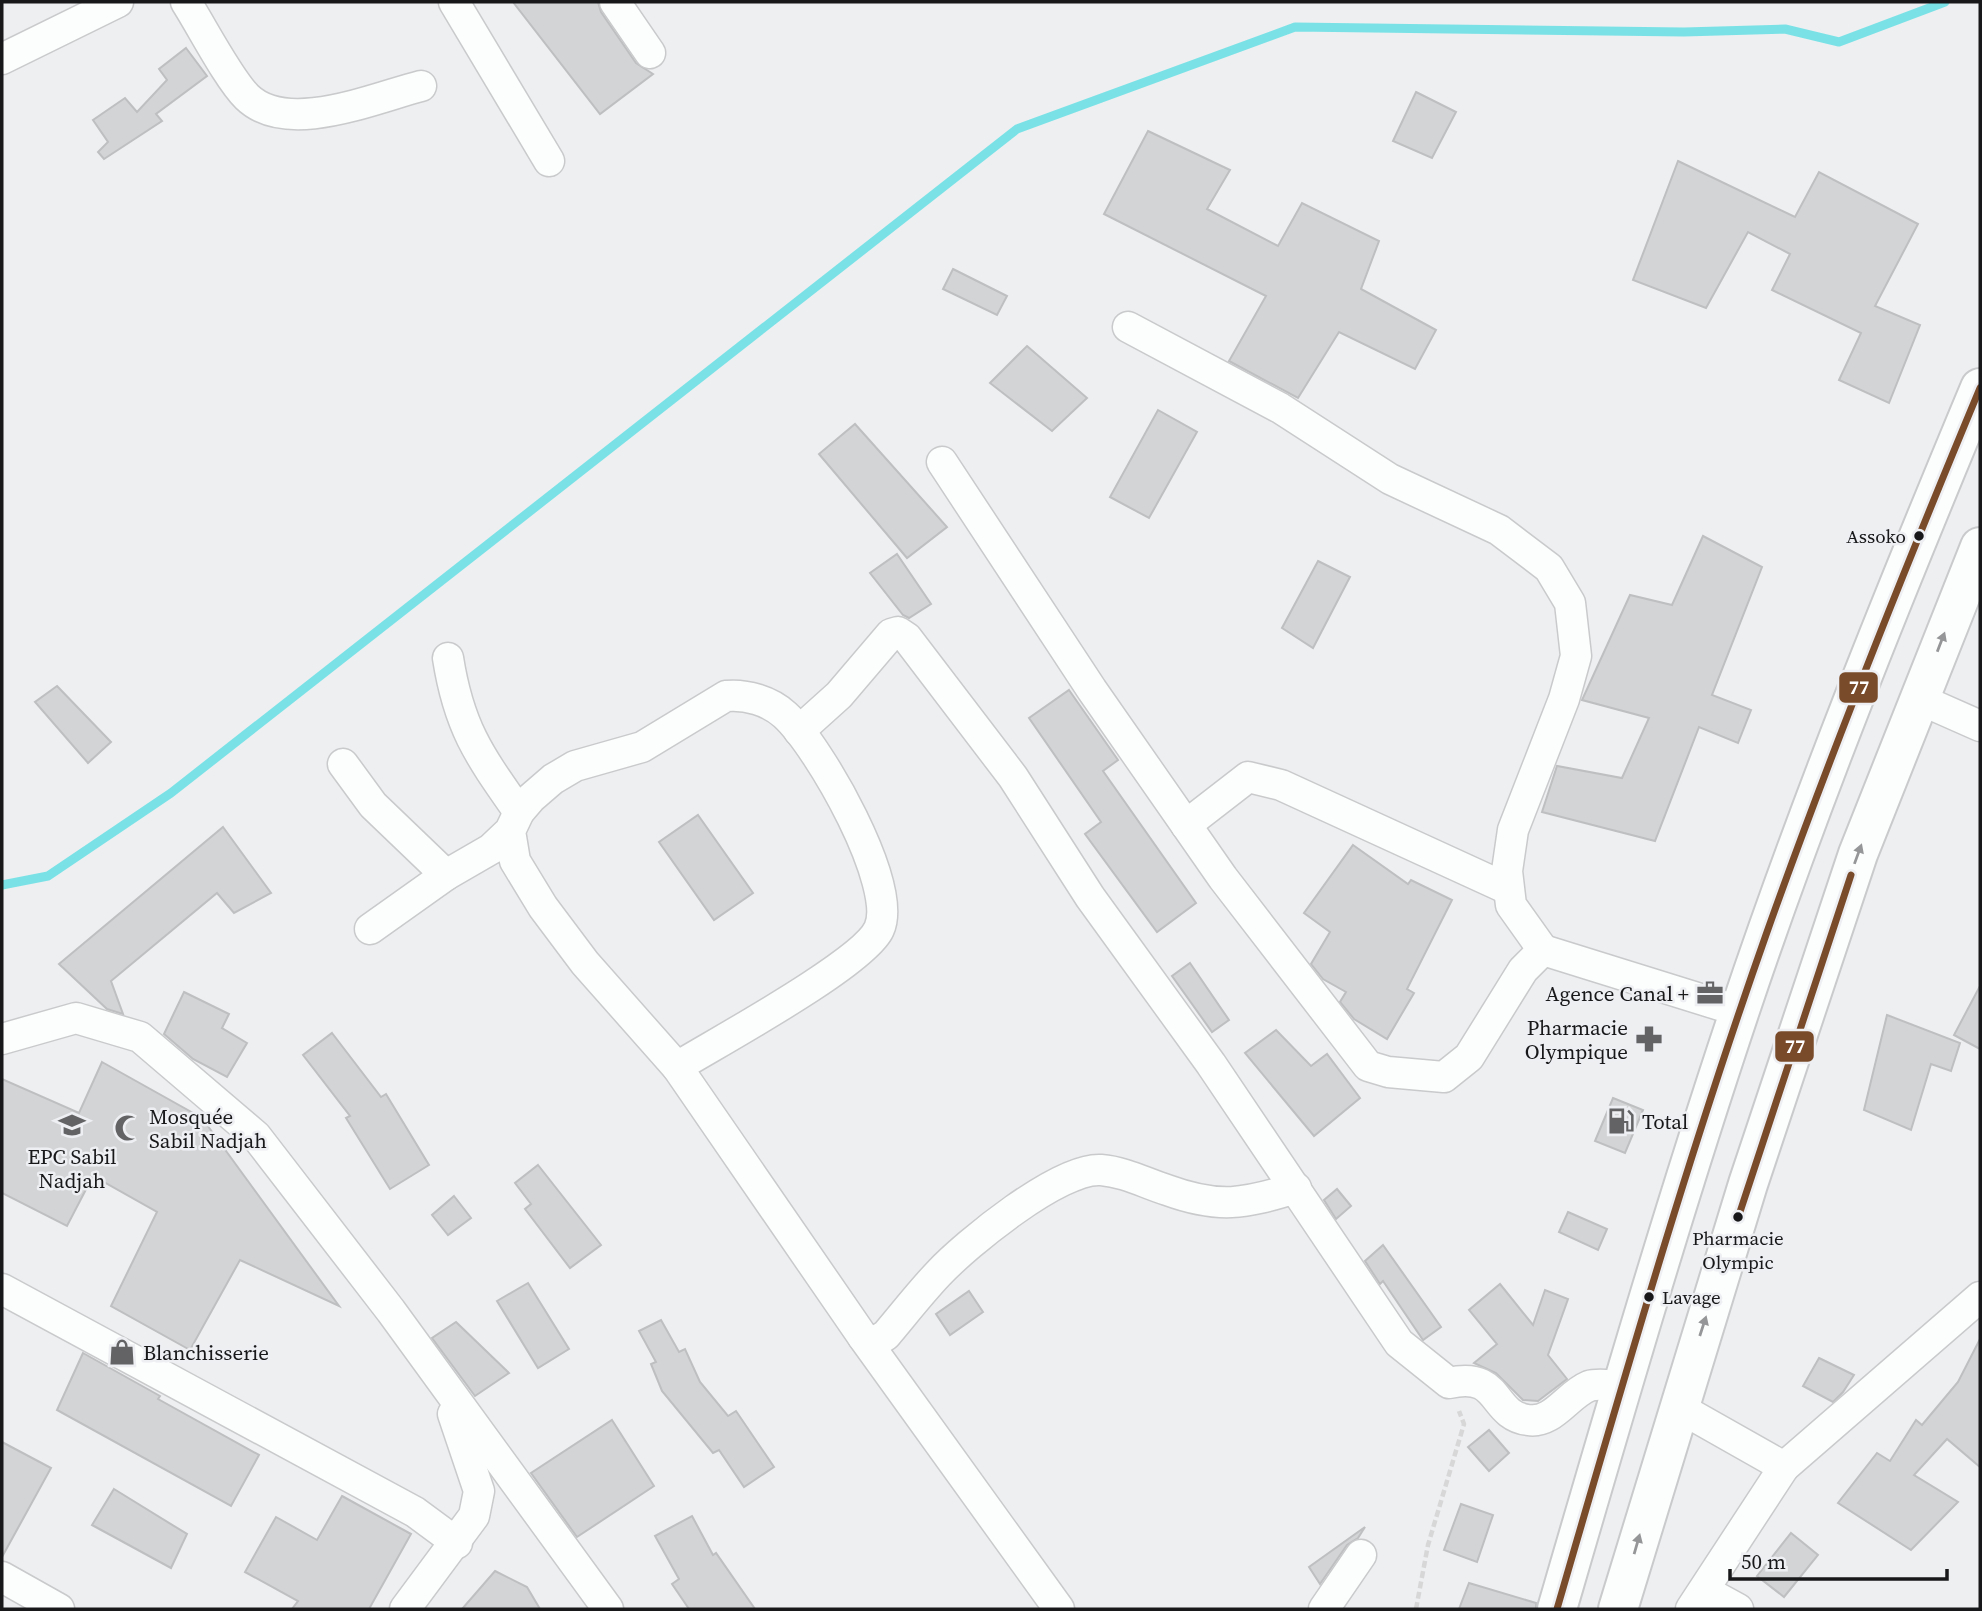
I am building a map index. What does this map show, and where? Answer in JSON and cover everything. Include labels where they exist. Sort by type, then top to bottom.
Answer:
[{"type":"main road","points":[[1556,1609],[1622,1386],[1739,1011],[1861,674],[1980,388]]},
{"type":"main road","points":[[1618,1609],[1678,1407],[1858,854],[1980,547]]},
{"type":"street","points":[[2,59],[118,2]]},
{"type":"street","points":[[186,2],[245,95],[261,109],[280,114],[308,115],[421,86]]},
{"type":"street","points":[[454,2],[549,161]]},
{"type":"street","points":[[615,2],[650,52]]},
{"type":"street","points":[[1128,327],[1280,408],[1390,479],[1499,530],[1549,568],[1570,603],[1576,656],[1564,699],[1513,830],[1507,871],[1511,905],[1543,950],[1739,1011]]},
{"type":"street","points":[[942,462],[1186,825],[1247,911],[1324,1005],[1368,1066],[1444,1077],[1469,1057],[1523,970],[1543,950]]},
{"type":"street","points":[[799,731],[839,695],[891,634],[898,632],[907,638],[1007,768],[1090,897],[1211,1064],[1399,1343],[1449,1383],[1469,1379],[1486,1386],[1513,1416],[1530,1421],[1549,1416],[1591,1385],[1622,1386]]},
{"type":"street","points":[[448,657],[454,696],[463,723],[514,822],[515,861],[543,907],[585,963],[677,1067],[863,1337],[1059,1609]]},
{"type":"street","points":[[370,929],[446,875],[491,849],[553,779],[575,766],[642,747],[726,696],[741,694],[772,707],[784,714],[799,731],[828,773],[875,864],[883,914],[880,928],[872,941],[815,984],[677,1067]]},
{"type":"street","points":[[1919,699],[1980,726]]},
{"type":"street","points":[[343,764],[373,805],[446,875]]},
{"type":"street","points":[[1186,825],[1248,777],[1281,785],[1508,889]]},
{"type":"street","points":[[2,1039],[76,1018],[140,1037],[256,1136],[439,1377],[608,1609]]},
{"type":"street","points":[[863,1337],[875,1342],[887,1335],[939,1273],[961,1252],[1072,1174],[1098,1170],[1127,1174],[1212,1204],[1254,1201],[1296,1188]]},
{"type":"street","points":[[2,1289],[415,1512],[457,1543]]},
{"type":"street","points":[[1738,1609],[1698,1600],[1784,1467],[1980,1297]]},
{"type":"street","points":[[405,1609],[457,1543],[474,1516],[479,1491],[471,1459],[439,1377]]},
{"type":"street","points":[[1678,1407],[1784,1467]]},
{"type":"street","points":[[1324,1609],[1361,1555]]},
{"type":"street","points":[[2,1577],[59,1609]]},
{"type":"path","points":[[1416,1609],[1428,1545],[1464,1424],[1449,1383]]},
{"type":"building","points":[[513,2],[598,2],[601,12],[636,63],[653,74],[600,114]]},
{"type":"building","points":[[186,48],[207,76],[156,114],[162,121],[104,159],[98,152],[108,142],[93,120],[125,98],[137,112],[167,80],[159,69]]},
{"type":"building","points":[[1416,92],[1456,112],[1432,158],[1393,141]]},
{"type":"building","points":[[1148,131],[1230,170],[1207,209],[1278,246],[1302,203],[1379,241],[1361,289],[1436,330],[1415,369],[1339,332],[1298,398],[1229,361],[1266,296],[1104,214]]},
{"type":"building","points":[[1678,161],[1795,217],[1819,172],[1918,224],[1875,306],[1920,325],[1889,403],[1839,380],[1861,333],[1772,290],[1790,254],[1748,232],[1706,308],[1633,280]]},
{"type":"building","points":[[953,269],[1007,296],[997,315],[943,289]]},
{"type":"building","points":[[1027,346],[1087,398],[1052,431],[990,383]]},
{"type":"building","points":[[1158,410],[1197,432],[1149,518],[1110,497]]},
{"type":"building","points":[[855,424],[947,527],[907,558],[819,454]]},
{"type":"building","points":[[1703,536],[1762,567],[1712,695],[1751,710],[1738,743],[1699,727],[1655,841],[1542,812],[1557,766],[1622,778],[1649,718],[1582,700],[1630,595],[1672,605]]},
{"type":"building","points":[[897,554],[931,604],[909,618],[903,615],[870,573]]},
{"type":"building","points":[[1318,561],[1350,577],[1313,648],[1282,628]]},
{"type":"building","points":[[57,686],[111,742],[88,763],[35,702]]},
{"type":"building","points":[[1069,690],[1118,760],[1103,771],[1196,903],[1157,932],[1085,834],[1101,822],[1029,718]]},
{"type":"building","points":[[698,815],[753,893],[714,920],[659,842]]},
{"type":"building","points":[[223,827],[271,893],[234,913],[217,893],[111,981],[123,1014],[107,1009],[59,964]]},
{"type":"building","points":[[1353,845],[1408,884],[1411,880],[1452,900],[1407,989],[1414,993],[1387,1039],[1354,1019],[1340,1002],[1346,992],[1323,979],[1311,964],[1330,932],[1304,913]]},
{"type":"building","points":[[1190,963],[1229,1020],[1212,1032],[1172,976]]},
{"type":"building","points":[[1980,986],[1980,1049],[1954,1035]]},
{"type":"building","points":[[184,992],[229,1014],[222,1028],[247,1043],[227,1077],[193,1059],[164,1034]]},
{"type":"building","points":[[1887,1015],[1960,1043],[1951,1071],[1931,1064],[1911,1130],[1864,1110]]},
{"type":"building","points":[[1276,1030],[1311,1066],[1327,1054],[1360,1098],[1314,1136],[1245,1053]]},
{"type":"building","points":[[332,1033],[381,1097],[386,1094],[429,1165],[390,1189],[346,1118],[350,1116],[303,1055]]},
{"type":"building","points":[[102,1062],[202,1118],[339,1306],[240,1260],[190,1350],[111,1306],[157,1212],[93,1176],[67,1226],[2,1193],[2,1079],[79,1113]]},
{"type":"building","points":[[1613,1098],[1643,1110],[1625,1153],[1595,1141]]},
{"type":"building","points":[[538,1165],[601,1245],[570,1268],[525,1209],[531,1204],[515,1183]]},
{"type":"building","points":[[1337,1189],[1351,1206],[1336,1219],[1324,1200]]},
{"type":"building","points":[[454,1196],[471,1218],[448,1235],[432,1215]]},
{"type":"building","points":[[1568,1212],[1607,1229],[1598,1250],[1559,1232]]},
{"type":"building","points":[[1383,1245],[1441,1327],[1423,1340],[1383,1281],[1380,1284],[1365,1261]]},
{"type":"building","points":[[528,1283],[569,1349],[538,1368],[497,1301]]},
{"type":"building","points":[[1500,1284],[1533,1325],[1545,1290],[1568,1299],[1548,1355],[1567,1379],[1538,1401],[1523,1400],[1496,1373],[1474,1363],[1497,1344],[1469,1310]]},
{"type":"building","points":[[969,1291],[983,1312],[950,1335],[936,1314]]},
{"type":"building","points":[[661,1320],[679,1352],[685,1349],[700,1382],[728,1416],[736,1411],[774,1467],[744,1487],[719,1450],[713,1453],[662,1391],[651,1364],[656,1362],[639,1331]]},
{"type":"building","points":[[456,1322],[509,1373],[475,1396],[432,1338]]},
{"type":"building","points":[[1980,1339],[1980,1467],[1947,1439],[1914,1475],[1958,1502],[1911,1550],[1838,1503],[1877,1453],[1890,1461],[1916,1420],[1922,1425],[1958,1382]]},
{"type":"building","points":[[83,1353],[160,1396],[158,1399],[259,1455],[231,1506],[57,1410]]},
{"type":"building","points":[[1819,1358],[1854,1375],[1833,1402],[1803,1386]]},
{"type":"building","points":[[612,1420],[654,1486],[577,1537],[531,1473]]},
{"type":"building","points":[[1489,1430],[1509,1453],[1489,1471],[1468,1447]]},
{"type":"building","points":[[2,1442],[51,1468],[2,1557]]},
{"type":"building","points":[[114,1489],[187,1534],[171,1568],[92,1525]]},
{"type":"building","points":[[342,1496],[411,1534],[369,1609],[292,1609],[298,1601],[245,1572],[276,1517],[317,1540]]},
{"type":"building","points":[[1461,1504],[1493,1515],[1477,1562],[1444,1550]]},
{"type":"building","points":[[692,1516],[713,1555],[716,1553],[755,1609],[689,1609],[672,1584],[679,1579],[655,1536]]},
{"type":"building","points":[[1365,1527],[1358,1538],[1347,1545],[1320,1584],[1309,1567]]},
{"type":"building","points":[[1791,1533],[1818,1555],[1784,1597],[1757,1576]]},
{"type":"building","points":[[495,1571],[527,1587],[540,1609],[462,1609]]},
{"type":"building","points":[[1469,1583],[1536,1603],[1536,1609],[1459,1609]]},
{"type":"waterway","points":[[2,885],[48,876],[171,793],[1017,129],[1295,27],[1684,32],[1785,29],[1839,42],[1945,2]]},
{"type":"transit line","name":"77","points":[[1557,1609],[1683,1184],[1767,932],[1870,659],[1980,388]]},
{"type":"transit line","name":"77","points":[[1738,1218],[1851,875]]},
{"type":"place","name":"Assoko","points":[[1919,536]]},
{"type":"place","name":"Agence Canal +","points":[[1710,993]]},
{"type":"place","name":"Pharmacie Olympique","points":[[1649,1039]]},
{"type":"place","name":"Total","points":[[1621,1121]]},
{"type":"place","name":"EPC Sabil Nadjah","points":[[72,1125]]},
{"type":"place","name":"Mosquée Sabil Nadjah","points":[[128,1128]]},
{"type":"place","name":"Pharmacie Olympic","points":[[1738,1217]]},
{"type":"place","name":"Lavage","points":[[1649,1297]]},
{"type":"place","name":"Blanchisserie","points":[[122,1352]]}]
